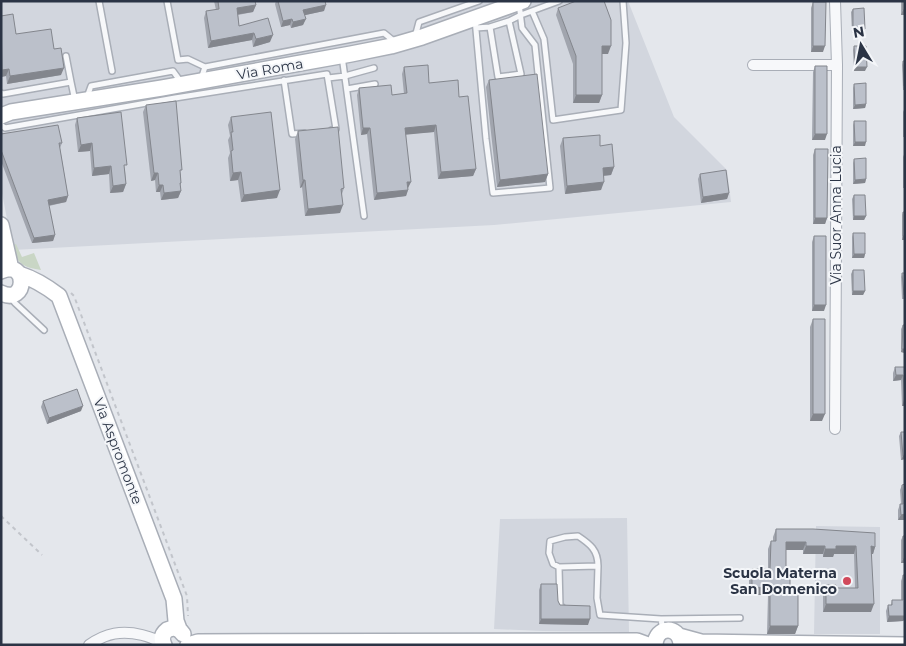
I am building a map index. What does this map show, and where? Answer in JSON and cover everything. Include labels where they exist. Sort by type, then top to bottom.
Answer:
[{"type":"main road","name":"Via Roma","points":[[4,113],[56,113],[81,101],[119,95],[177,90],[203,74],[224,84],[272,75],[342,56],[414,40],[475,23],[522,6]]},
{"type":"main road","points":[[1,225],[10,271],[22,282],[12,293]]},
{"type":"main road","name":"Via Aspromonte","points":[[10,271],[30,277],[44,284],[59,296],[174,599],[177,636]]},
{"type":"main road","points":[[12,293],[41,288],[51,290]]},
{"type":"main road","points":[[177,636],[306,643],[654,636],[670,630],[687,642],[905,645]]},
{"type":"street","name":"Via Suor Anna Lucia","points":[[834,429],[837,65],[835,1]]},
{"type":"street","points":[[753,65],[837,65]]},
{"type":"street","points":[[89,645],[97,639],[114,633],[129,632],[159,641],[177,636]]},
{"type":"lane","points":[[99,1],[112,71]]},
{"type":"lane","points":[[167,1],[178,60],[188,59],[203,74],[384,33],[397,44]]},
{"type":"lane","points":[[414,40],[419,22],[479,1]]},
{"type":"lane","points":[[522,6],[522,28],[534,45],[550,188],[493,193],[475,23],[490,27],[509,21],[522,6],[559,1]]},
{"type":"lane","points":[[522,6],[544,40],[553,120],[622,110],[626,43],[623,1]]},
{"type":"lane","points":[[490,27],[498,77],[521,74],[509,21]]},
{"type":"lane","points":[[66,56],[71,82],[81,101]]},
{"type":"lane","points":[[342,56],[364,216]]},
{"type":"lane","points":[[328,78],[345,76],[374,68]]},
{"type":"lane","points":[[272,75],[284,80],[327,74],[336,129],[329,130]]},
{"type":"lane","points":[[284,80],[292,134],[307,132]]},
{"type":"lane","points":[[1,93],[71,82]]},
{"type":"lane","points":[[177,90],[224,84]]},
{"type":"lane","points":[[347,89],[374,84]]},
{"type":"lane","points":[[1,124],[5,128],[119,95]]},
{"type":"lane","points":[[12,293],[15,303],[44,330]]},
{"type":"lane","points":[[598,566],[559,567],[553,564],[549,553],[550,540],[578,536],[594,547],[598,561],[598,566],[597,598],[600,615],[654,636],[740,618]]},
{"type":"lane","points":[[559,567],[560,607],[570,607]]},
{"type":"lane","points":[[589,607],[599,608]]},
{"type":"path","points":[[1,516],[42,555]]},
{"type":"shaded area","points":[[1,1],[628,1],[674,117],[727,170],[731,202],[494,225],[13,250],[1,188]]},
{"type":"shaded area","points":[[627,518],[629,632],[494,629],[500,519]]},
{"type":"shaded area","name":"Scuola Materna San Domenico","points":[[816,526],[880,527],[880,634],[814,634]]},
{"type":"green space","points":[[16,244],[22,257],[34,253],[41,270],[29,268],[19,261],[11,246]]},
{"type":"building","points":[[218,1],[255,1],[256,5],[237,8],[239,26],[268,18],[273,35],[256,39],[254,33],[211,41],[206,11],[219,9]]},
{"type":"building","points":[[278,1],[325,1],[326,5],[303,10],[306,19],[293,22],[292,19],[283,21]]},
{"type":"building","points":[[576,1],[604,1],[611,20],[611,46],[602,46],[602,95],[576,95],[576,56],[558,8]]},
{"type":"building","points":[[903,1],[905,1],[905,10],[903,10]]},
{"type":"building","points":[[813,2],[826,2],[825,46],[813,46]]},
{"type":"building","points":[[864,8],[865,29],[853,30],[853,9]]},
{"type":"building","points":[[13,14],[16,34],[51,29],[54,49],[61,48],[64,68],[10,76],[9,69],[2,70],[1,16]]},
{"type":"building","points":[[854,46],[866,46],[867,67],[855,67]]},
{"type":"building","points":[[903,61],[905,61],[905,86],[904,86]]},
{"type":"building","points":[[428,65],[429,83],[458,80],[459,97],[468,96],[476,169],[441,172],[436,125],[405,128],[411,182],[407,182],[408,190],[377,193],[370,128],[363,128],[359,88],[391,85],[392,95],[407,93],[404,67]]},
{"type":"building","points":[[815,66],[827,66],[827,134],[815,134]]},
{"type":"building","points":[[537,74],[548,174],[500,180],[489,80]]},
{"type":"building","points":[[866,83],[866,104],[855,105],[854,84]]},
{"type":"building","points":[[176,101],[182,170],[180,170],[181,191],[164,193],[163,185],[159,185],[158,173],[154,173],[146,105]]},
{"type":"building","points":[[121,112],[127,165],[124,165],[126,184],[113,186],[111,166],[94,168],[92,143],[81,145],[77,118]]},
{"type":"building","points":[[271,112],[280,190],[244,195],[241,172],[233,173],[231,117]]},
{"type":"building","points":[[854,121],[866,121],[866,142],[855,142]]},
{"type":"building","points":[[58,125],[62,143],[59,143],[68,196],[48,200],[55,235],[34,238],[1,150],[1,134]]},
{"type":"building","points":[[338,127],[344,188],[341,189],[343,205],[308,209],[298,131]]},
{"type":"building","points":[[600,135],[600,146],[612,144],[614,167],[603,168],[604,182],[567,186],[563,138]]},
{"type":"building","points":[[815,149],[828,149],[827,218],[815,218]]},
{"type":"building","points":[[866,158],[866,179],[855,180],[854,159]]},
{"type":"building","points":[[726,170],[729,193],[703,197],[700,174]]},
{"type":"building","points":[[854,195],[865,195],[866,216],[854,216]]},
{"type":"building","points":[[903,212],[905,212],[905,236],[903,236]]},
{"type":"building","points":[[853,233],[865,233],[865,254],[854,254]]},
{"type":"building","points":[[814,236],[826,236],[826,305],[814,305]]},
{"type":"building","points":[[853,270],[864,270],[865,291],[853,291]]},
{"type":"building","points":[[902,273],[905,273],[905,295],[904,295]]},
{"type":"building","points":[[813,319],[825,319],[825,414],[813,414]]},
{"type":"building","points":[[903,325],[905,325],[905,349],[902,349]]},
{"type":"building","points":[[895,367],[905,367],[905,400],[903,375],[896,375]]},
{"type":"building","points":[[77,389],[83,406],[49,418],[43,401]]},
{"type":"building","points":[[901,432],[905,432],[905,456],[903,456]]},
{"type":"building","points":[[905,484],[905,514],[901,515],[900,504],[903,504],[902,485]]},
{"type":"building","points":[[776,529],[875,533],[875,547],[871,546],[874,604],[826,604],[826,585],[836,585],[836,588],[858,588],[856,546],[836,546],[836,549],[825,549],[825,546],[806,546],[806,542],[786,542],[786,572],[790,572],[790,589],[798,589],[798,626],[770,626],[770,588],[752,587],[752,569],[770,569],[771,541],[776,541]]},
{"type":"building","points":[[903,536],[905,536],[905,559],[903,559]]},
{"type":"building","points":[[903,575],[905,575],[905,616],[889,616],[888,605],[892,605],[892,600],[903,600]]},
{"type":"building","points":[[541,584],[557,584],[560,605],[590,606],[590,619],[541,619]]},
{"type":"place","name":"Scuola Materna San Domenico","points":[[847,581]]}]
